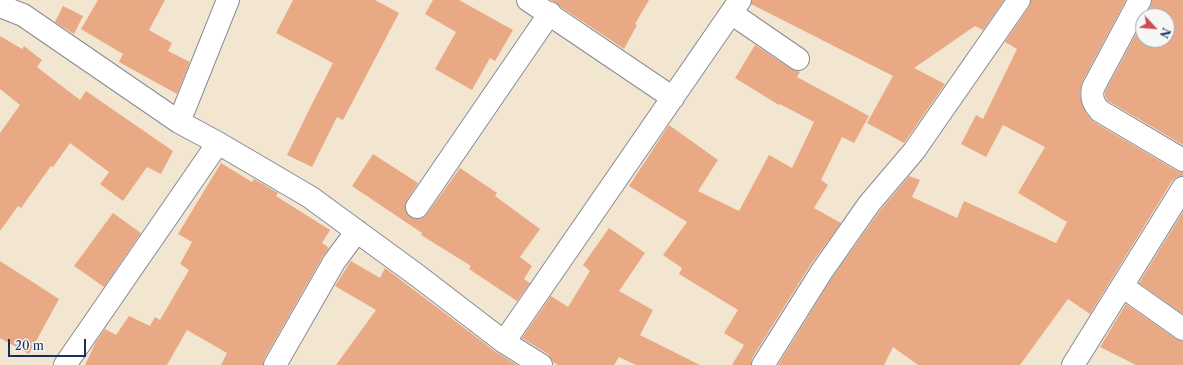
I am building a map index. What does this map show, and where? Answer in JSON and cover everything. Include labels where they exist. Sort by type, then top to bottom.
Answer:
[{"type":"street","points":[[179,122],[228,0]]},
{"type":"street","points":[[528,0],[550,13],[673,98]]},
{"type":"street","points":[[763,365],[822,271],[869,204],[914,151],[1019,0]]},
{"type":"street","points":[[1140,0],[1093,88],[1091,96],[1093,104],[1100,111],[1183,160]]},
{"type":"street","points":[[0,6],[23,15],[179,122],[310,197],[504,342],[541,365]]},
{"type":"street","points":[[504,342],[736,6],[798,59]]},
{"type":"street","points":[[417,207],[550,13]]},
{"type":"street","points":[[65,365],[218,143]]},
{"type":"street","points":[[1073,365],[1183,188]]},
{"type":"street","points":[[275,365],[334,262],[357,231]]},
{"type":"street","points":[[1122,286],[1183,329]]},
{"type":"building","points":[[98,0],[165,0],[149,30],[172,43],[168,51],[190,62],[177,94],[119,62],[123,54],[81,29]]},
{"type":"building","points":[[293,0],[375,0],[399,13],[343,120],[337,117],[312,167],[287,155],[333,63],[276,33]]},
{"type":"building","points":[[433,0],[459,0],[513,30],[495,61],[490,58],[472,90],[435,69],[456,32],[425,14]]},
{"type":"building","points":[[550,0],[649,0],[635,24],[637,25],[624,49],[557,3]]},
{"type":"building","points":[[752,0],[1004,0],[983,30],[975,26],[914,68],[945,84],[904,143],[867,123],[893,76],[751,4]]},
{"type":"building","points":[[1031,0],[1126,0],[1082,82],[1080,94],[1082,105],[1087,115],[1094,122],[1177,171],[1183,172],[1183,176],[1177,177],[1172,181],[1090,314],[1068,299],[1020,365],[918,365],[893,347],[884,365],[778,365],[832,278],[879,212],[909,176],[920,180],[912,197],[957,218],[964,201],[1056,243],[1067,222],[1018,193],[1045,147],[1003,125],[986,157],[961,144],[976,115],[983,119],[1017,49],[1005,42],[1029,7]]},
{"type":"building","points":[[1152,0],[1183,0],[1183,145],[1108,101],[1105,96],[1105,92],[1135,36],[1135,48],[1175,48],[1175,8],[1150,8]]},
{"type":"building","points":[[63,6],[83,16],[74,34],[55,22]]},
{"type":"building","points":[[0,36],[22,49],[24,46],[42,60],[37,67],[80,100],[86,91],[173,151],[161,174],[147,167],[123,201],[100,184],[109,172],[70,143],[53,167],[51,166],[21,208],[18,206],[0,231],[0,133],[20,105],[0,89]]},
{"type":"building","points":[[755,45],[791,69],[800,72],[797,77],[869,116],[854,143],[842,137],[821,180],[828,185],[814,208],[841,223],[811,264],[752,358],[751,365],[732,365],[744,345],[724,333],[738,310],[679,274],[682,268],[663,255],[687,222],[629,186],[669,125],[718,160],[698,191],[739,211],[769,155],[792,168],[814,122],[780,104],[779,105],[735,78]]},
{"type":"building","points":[[373,154],[418,183],[407,200],[405,206],[406,212],[410,217],[416,219],[422,218],[427,214],[460,168],[497,193],[495,196],[540,229],[520,257],[532,266],[524,279],[530,283],[517,301],[469,269],[471,266],[421,235],[422,233],[352,186]]},
{"type":"building","points":[[221,163],[252,182],[254,179],[278,193],[276,196],[330,230],[322,243],[329,248],[264,359],[263,365],[221,365],[227,353],[187,330],[167,365],[85,365],[96,342],[105,329],[116,335],[129,316],[150,326],[155,317],[160,320],[189,270],[180,264],[192,242],[178,234]]},
{"type":"building","points":[[1183,212],[1183,314],[1139,283]]},
{"type":"building","points":[[113,213],[141,233],[104,287],[74,266]]},
{"type":"building","points":[[609,228],[645,253],[619,291],[653,310],[640,335],[700,365],[636,365],[619,357],[614,365],[558,365],[553,362],[548,354],[522,338],[551,296],[568,307],[590,271],[583,265]]},
{"type":"building","points":[[0,261],[59,299],[29,354],[0,338]]},
{"type":"building","points":[[351,261],[380,278],[385,268],[496,352],[517,365],[336,365],[376,310],[335,286]]},
{"type":"building","points":[[1126,304],[1176,339],[1183,341],[1183,365],[1136,365],[1100,347]]}]
